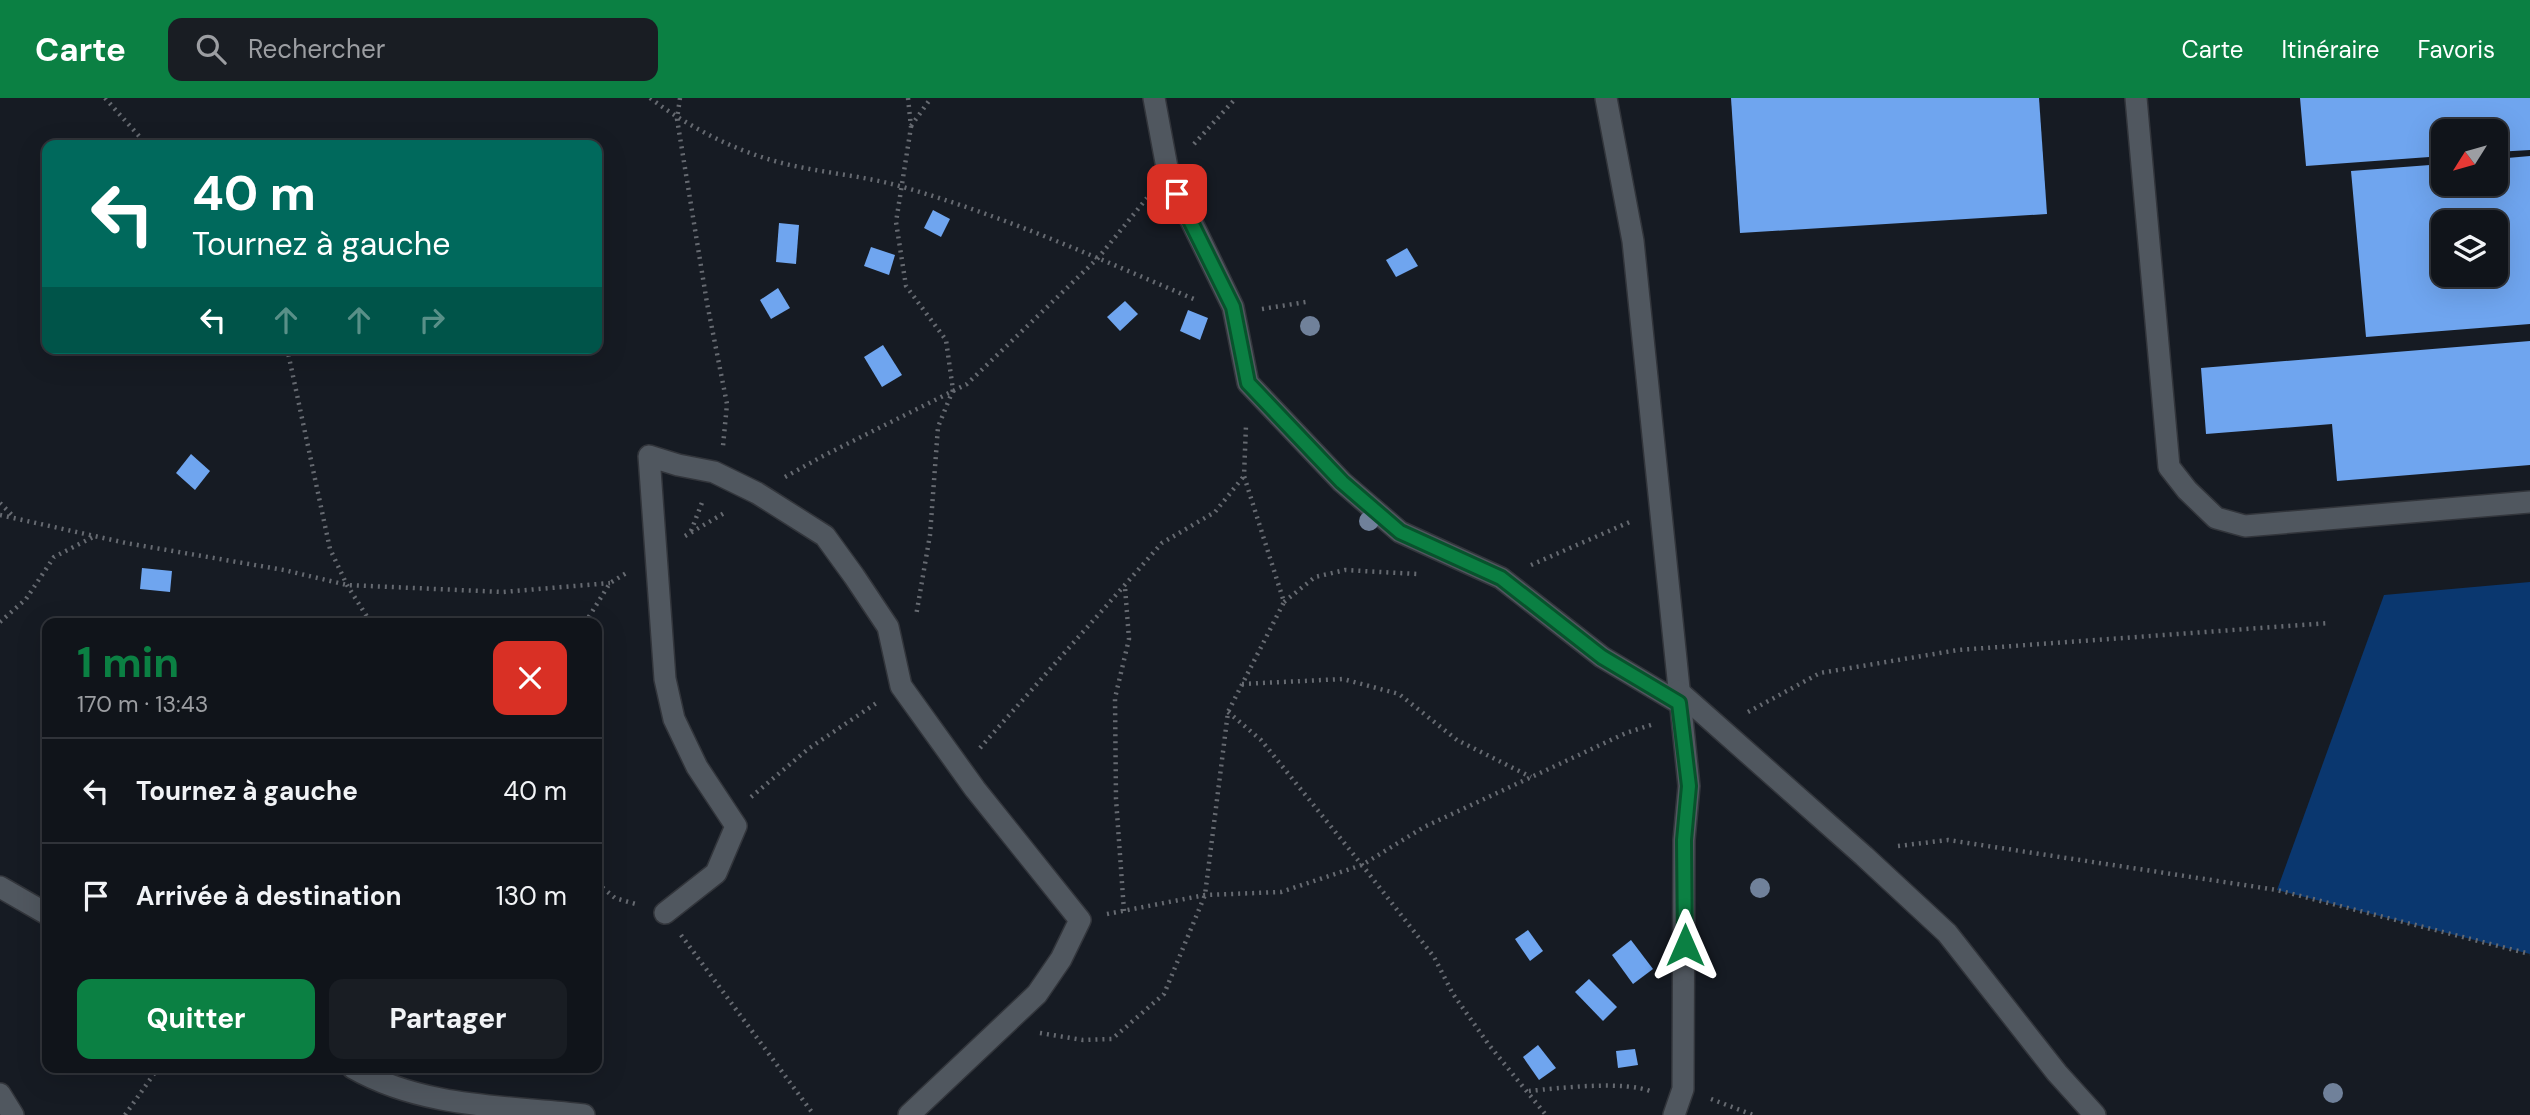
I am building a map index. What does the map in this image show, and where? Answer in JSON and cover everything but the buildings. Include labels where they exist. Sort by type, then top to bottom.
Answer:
[{"type":"street","points":[[1154,98],[1168,173],[1233,307],[1248,383],[1342,482],[1400,532],[1501,578],[1602,657],[1721,727],[1947,933],[2057,1073],[2095,1115]]},
{"type":"street","points":[[1606,98],[1633,242],[1689,786],[1684,840],[1678,1103]]},
{"type":"street","points":[[2136,98],[2169,467],[2187,490],[2216,518],[2245,526],[2530,502]]},
{"type":"street","points":[[665,914],[716,873],[736,826],[697,767],[674,719],[665,679],[649,456],[714,472],[757,493],[825,536],[888,628],[901,686],[960,769],[1080,920],[1060,959],[1037,994],[909,1115]]},
{"type":"street","points":[[0,887],[42,911]]},
{"type":"street","points":[[362,1073],[378,1082],[457,1104],[584,1115]]},
{"type":"street","points":[[0,1094],[13,1115]]},
{"type":"path","points":[[105,98],[143,140]]},
{"type":"path","points":[[650,98],[677,119],[730,146],[778,162],[901,187],[1008,222],[1214,308],[1268,309],[1306,302]]},
{"type":"path","points":[[680,98],[677,119],[727,404],[723,447],[690,533]]},
{"type":"path","points":[[908,98],[911,127],[895,222],[906,286],[946,340],[953,390],[938,427],[930,535],[914,627]]},
{"type":"path","points":[[911,127],[931,98]]},
{"type":"path","points":[[588,618],[610,583],[690,533],[822,456],[967,384],[1098,258],[1168,173],[1236,98]]},
{"type":"path","points":[[288,354],[330,549],[347,585],[369,618]]},
{"type":"path","points":[[1002,1026],[1083,1040],[1112,1039],[1164,994],[1205,895],[1228,712],[1284,602],[1244,476],[1248,383]]},
{"type":"path","points":[[960,769],[1162,543],[1215,512],[1244,476]]},
{"type":"path","points":[[0,503],[13,517]]},
{"type":"path","points":[[0,515],[126,543],[284,570],[347,585],[503,592],[610,583]]},
{"type":"path","points":[[0,622],[26,599],[54,557],[95,536]]},
{"type":"path","points":[[1124,911],[1115,799],[1115,698],[1129,639],[1125,586]]},
{"type":"path","points":[[1721,727],[1819,673],[1958,650],[2329,623]]},
{"type":"path","points":[[1242,684],[1343,679],[1399,694],[1457,740],[1532,778]]},
{"type":"path","points":[[729,816],[808,749],[901,686]]},
{"type":"path","points":[[1080,920],[1205,895],[1281,892],[1362,865],[1424,827],[1626,733],[1680,703]]},
{"type":"path","points":[[1228,712],[1261,740],[1362,865],[1434,957],[1453,994],[1489,1045],[1546,1115]]},
{"type":"path","points":[[1864,856],[1896,846],[1948,840],[2277,890],[2530,954]]},
{"type":"path","points":[[602,887],[615,898],[665,914],[814,1115]]},
{"type":"path","points":[[125,1115],[154,1073]]},
{"type":"path","points":[[1529,1091],[1573,1087],[1641,1087],[1678,1103],[1752,1115]]},
{"type":"shaded area","points":[[2530,582],[2530,954],[2277,890],[2384,595]]},
{"type":"route","points":[[1177,194],[1233,307],[1248,383],[1342,482],[1400,532],[1501,578],[1602,657],[1679,703],[1689,786],[1684,840],[1685,945]]}]
